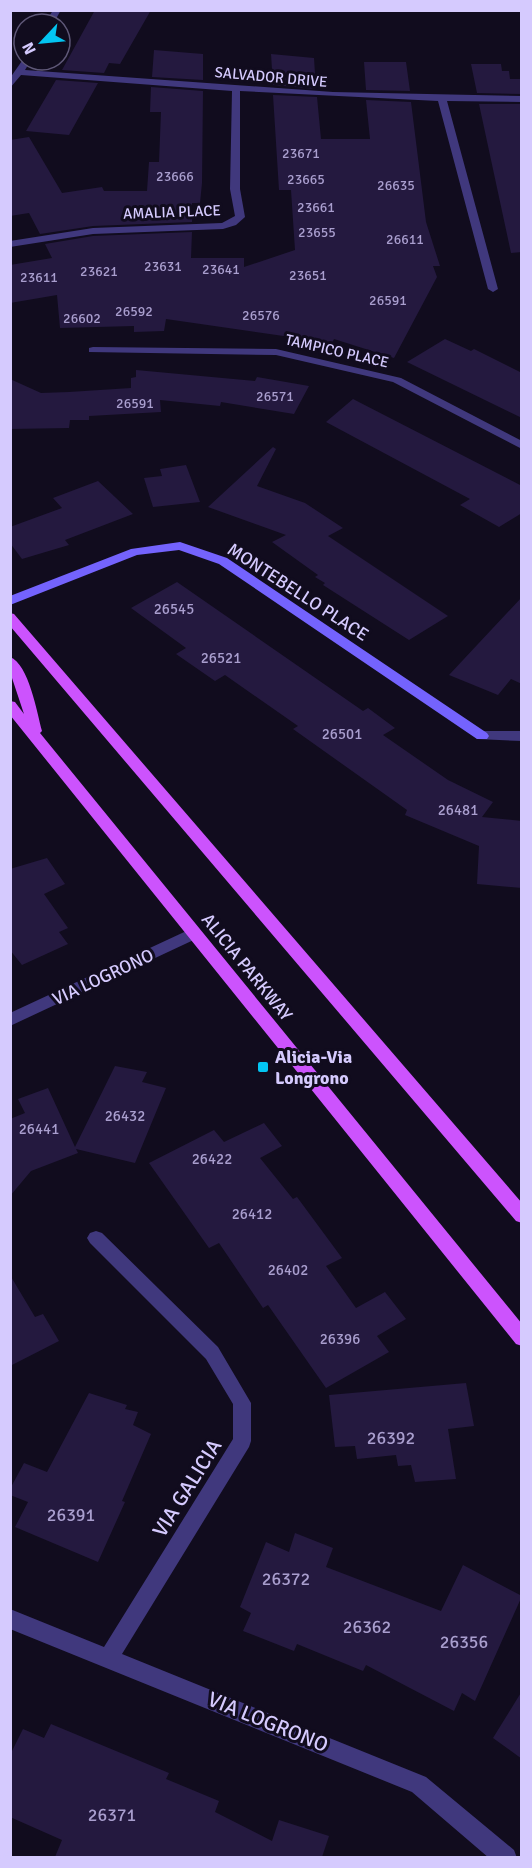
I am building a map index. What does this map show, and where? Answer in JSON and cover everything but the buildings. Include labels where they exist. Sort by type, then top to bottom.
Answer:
[{"type":"main road","points":[[10,616],[522,1216]]},
{"type":"main road","points":[[10,661],[17,670],[25,689],[37,738]]},
{"type":"main road","name":"ALICIA PARKWAY","points":[[10,705],[522,1338]]},
{"type":"street","points":[[10,85],[19,72]]},
{"type":"street","name":"SALVADOR DRIVE","points":[[19,72],[346,97],[442,100],[522,99]]},
{"type":"street","name":"AMALIA PLACE","points":[[10,244],[93,231],[148,227],[202,228],[233,223],[240,217],[235,189],[236,88]]},
{"type":"street","points":[[442,100],[493,289]]},
{"type":"street","name":"TAMPICO PLACE","points":[[93,350],[276,352],[397,380],[522,446]]},
{"type":"street","name":"MONTEBELLO PLACE","points":[[10,602],[135,552],[180,546],[223,561],[482,736]]},
{"type":"street","points":[[482,736],[522,736]]},
{"type":"street","name":"VIA LOGRONO","points":[[10,1020],[195,933]]},
{"type":"street","name":"VIA GALICIA","points":[[96,1238],[212,1353],[242,1403],[242,1441],[109,1657]]},
{"type":"street","name":"VIA LOGRONO","points":[[10,1619],[419,1784],[506,1857]]},
{"type":"place","name":"Alicia-Via Longrono","points":[[263,1067]]}]
